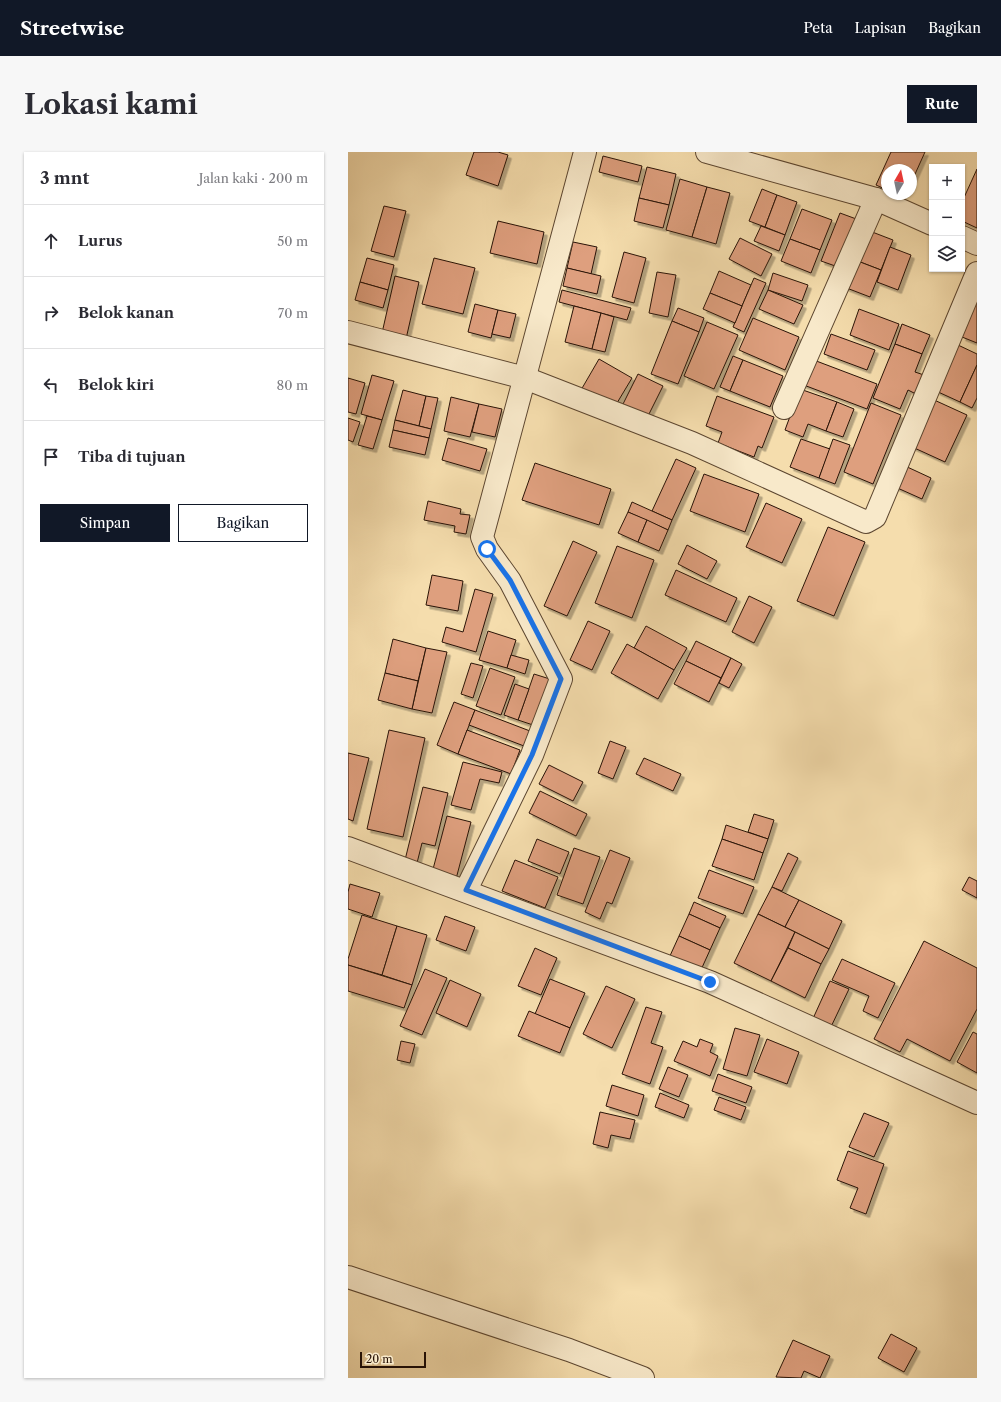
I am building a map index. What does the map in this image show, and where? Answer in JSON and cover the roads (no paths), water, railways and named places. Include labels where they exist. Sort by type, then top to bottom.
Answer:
[{"type":"street","points":[[466,890],[532,755],[561,679],[510,580],[487,549],[482,538],[585,152]]},
{"type":"street","points":[[707,152],[876,199],[929,223]]},
{"type":"street","points":[[784,408],[876,199]]},
{"type":"street","points":[[965,238],[977,244]]},
{"type":"street","points":[[348,332],[525,378],[692,443],[866,522],[875,517],[977,273]]},
{"type":"street","points":[[348,848],[466,890],[710,982],[977,1103]]},
{"type":"street","points":[[348,1277],[569,1350],[643,1378]]}]
